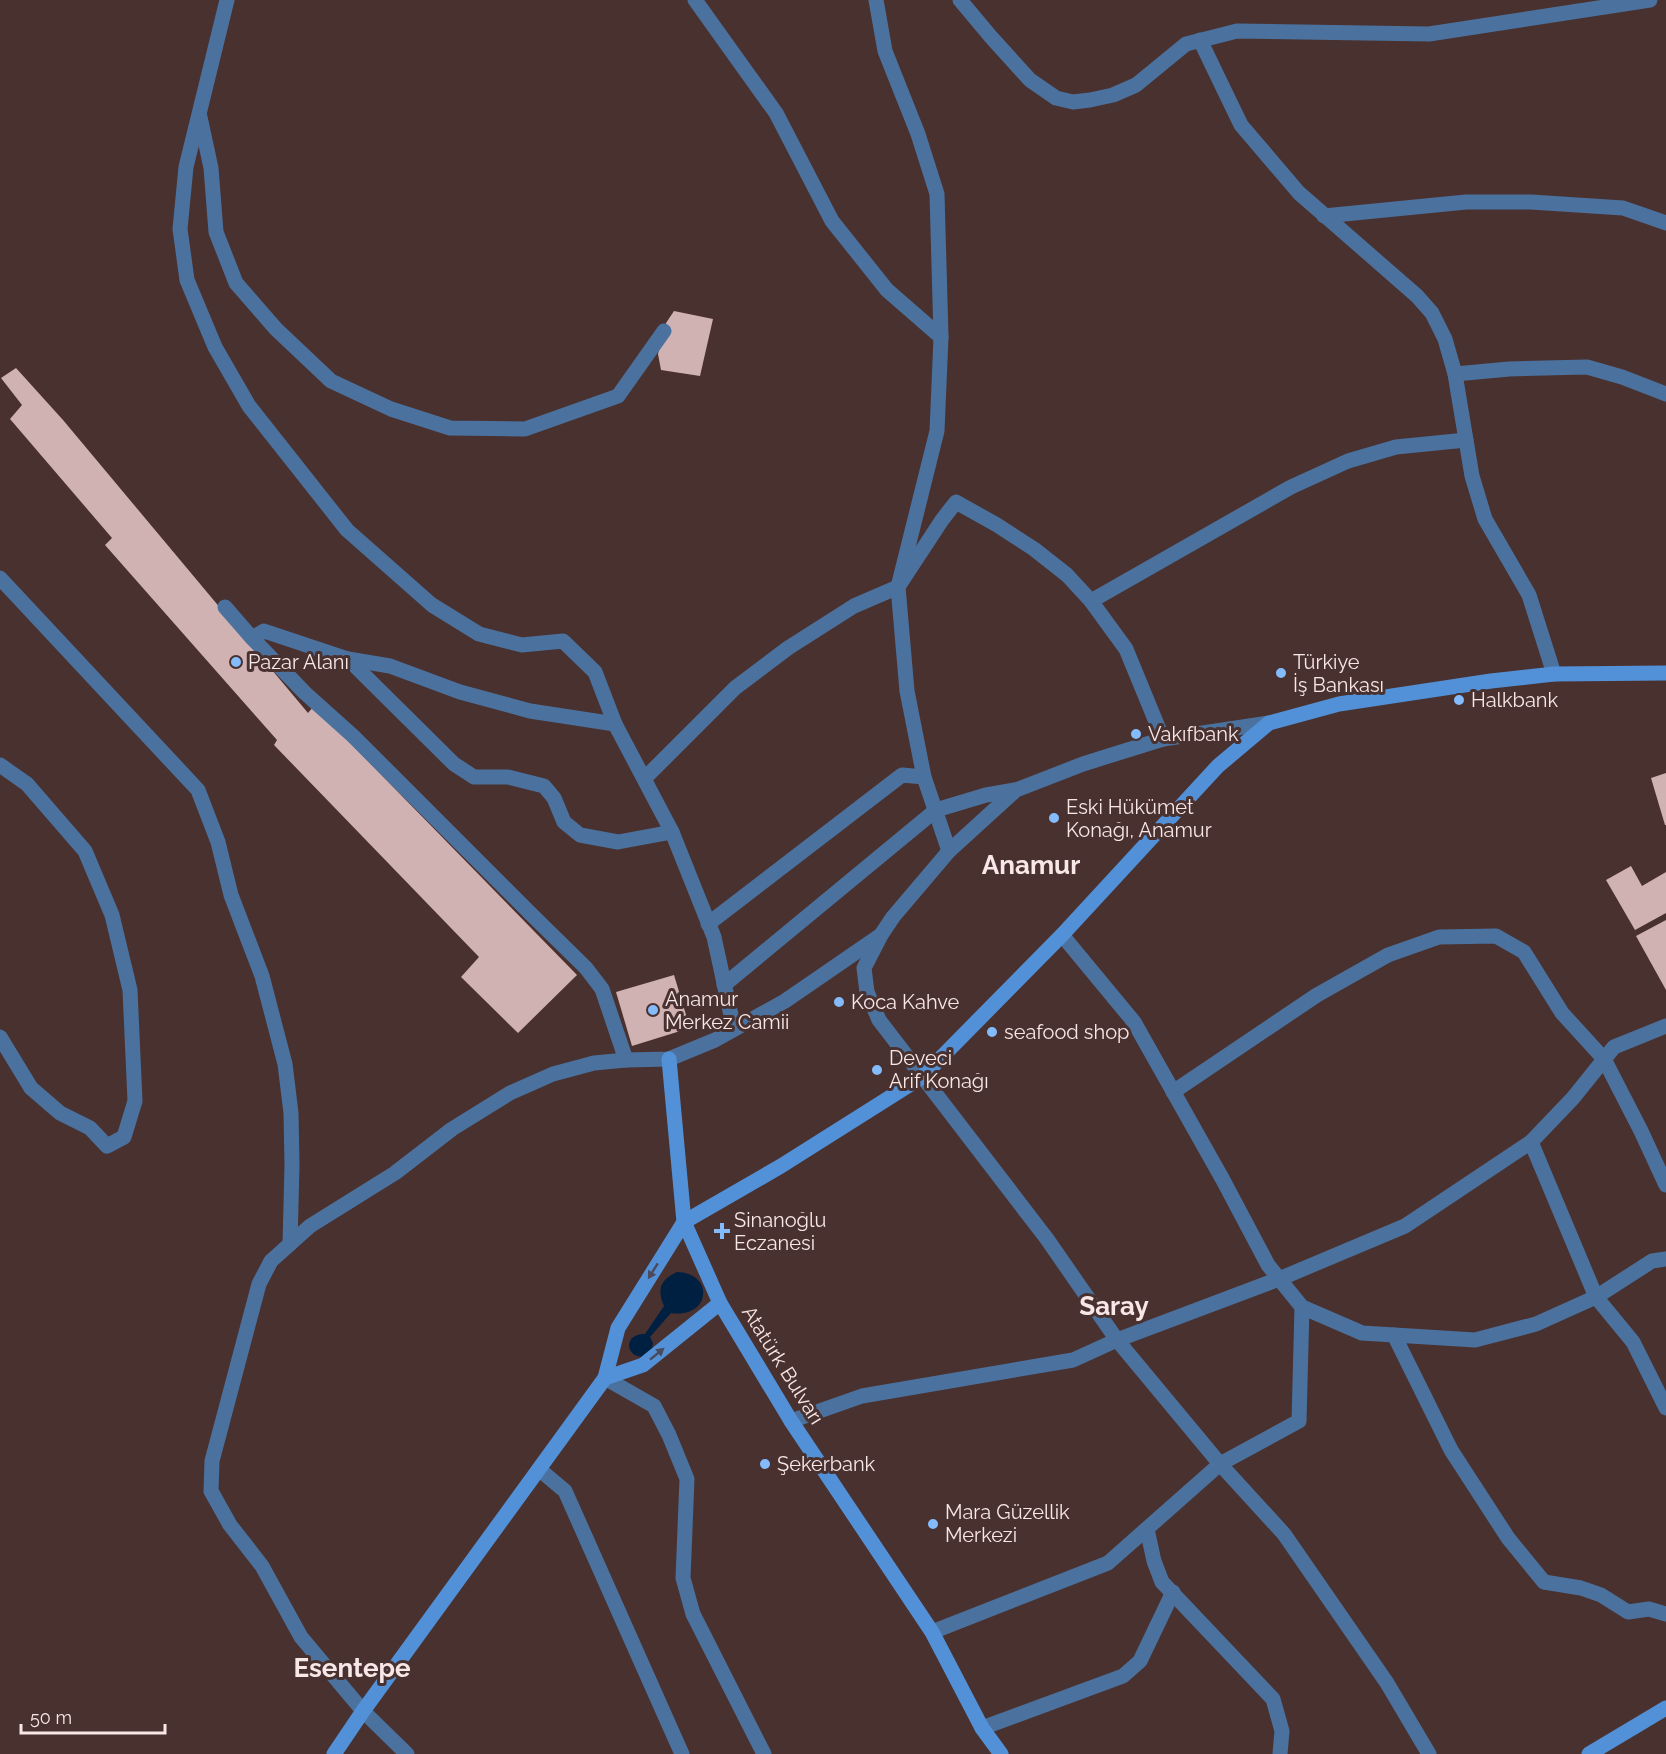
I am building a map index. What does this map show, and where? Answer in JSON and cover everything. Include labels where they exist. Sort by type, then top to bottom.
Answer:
[{"type":"street","points":[[227,0],[186,167],[180,229],[188,280],[216,347],[249,406],[347,530],[432,605],[479,634],[522,645],[563,641],[595,672],[615,724],[672,832],[714,938],[734,1029]]},
{"type":"street","points":[[695,0],[776,113],[832,222],[887,290],[941,337]]},
{"type":"street","points":[[876,0],[885,51],[918,134],[937,194],[941,337],[937,431],[898,587],[908,691],[924,777],[949,851]]},
{"type":"street","points":[[960,0],[1030,80],[1056,98],[1073,102],[1113,95],[1136,85],[1186,44],[1237,31],[1429,34],[1596,4],[1650,0]]},
{"type":"street","points":[[1200,40],[1241,125],[1299,193],[1416,296],[1432,313],[1445,339],[1455,374],[1472,476],[1485,519],[1529,595],[1554,674]]},
{"type":"street","points":[[199,114],[211,168],[216,232],[236,283],[276,329],[331,381],[392,409],[450,428],[525,429],[618,396],[664,331]]},
{"type":"street","points":[[1324,216],[1466,202],[1531,202],[1623,208],[1666,223]]},
{"type":"street","points":[[1455,374],[1509,369],[1587,367],[1622,376],[1666,394]]},
{"type":"street","points":[[1091,601],[1291,487],[1348,461],[1396,447],[1466,440]]},
{"type":"street","points":[[645,778],[735,688],[788,648],[854,606],[898,587],[956,502],[1034,549],[1067,575],[1091,601],[1126,649],[1163,739]]},
{"type":"street","points":[[0,578],[198,790],[218,842],[231,895],[262,976],[285,1064],[291,1113],[290,1244]]},
{"type":"street","points":[[225,607],[304,693],[352,736],[586,968],[602,989],[626,1060]]},
{"type":"street","points":[[252,638],[264,631],[348,659],[390,666],[460,692],[530,711],[615,724]]},
{"type":"street","points":[[348,659],[454,764],[474,777],[508,777],[544,786],[555,798],[564,822],[580,836],[618,842],[672,832]]},
{"type":"street","points":[[724,985],[936,810],[986,795],[1016,790],[1083,764],[1163,739],[1269,723],[1339,704],[1554,674],[1665,674]]},
{"type":"street","points":[[334,1754],[605,1378],[618,1328],[684,1222],[781,1166],[922,1077],[1062,934],[1218,766],[1269,723]]},
{"type":"street","points":[[0,765],[27,784],[85,851],[112,915],[130,990],[135,1101],[124,1137],[107,1146],[90,1128],[60,1113],[31,1088],[0,1037]]},
{"type":"street","points":[[708,924],[902,775],[924,777]]},
{"type":"street","points":[[1016,790],[949,851],[881,934],[864,968],[867,992],[879,1020],[1047,1239],[1118,1340],[1220,1464],[1284,1534],[1387,1683],[1429,1754]]},
{"type":"street","points":[[407,1754],[363,1711],[301,1637],[262,1566],[230,1526],[211,1491],[212,1461],[259,1284],[271,1261],[310,1226],[395,1173],[452,1129],[510,1093],[553,1074],[594,1064],[626,1060],[669,1059],[715,1040],[785,1001],[881,934]]},
{"type":"street","points":[[1062,934],[1134,1023],[1223,1180],[1268,1265],[1302,1307],[1362,1333],[1475,1340],[1536,1324],[1596,1297],[1652,1261],[1666,1258]]},
{"type":"street","points":[[1173,1092],[1317,995],[1388,955],[1439,938],[1496,936],[1524,952],[1562,1013],[1604,1059],[1666,1185]]},
{"type":"street","points":[[791,1421],[862,1396],[1073,1360],[1118,1340],[1279,1279],[1405,1226],[1531,1142],[1573,1098],[1614,1047],[1666,1026]]},
{"type":"street","name":"Atatürk Bulvarı","points":[[669,1059],[684,1222],[720,1303],[791,1421],[932,1632],[982,1728],[1001,1754]]},
{"type":"street","points":[[1531,1142],[1596,1297],[1633,1342],[1666,1408]]},
{"type":"street","points":[[605,1378],[643,1365],[720,1303]]},
{"type":"street","points":[[932,1632],[1108,1563],[1220,1464],[1299,1421],[1302,1307]]},
{"type":"street","points":[[1394,1335],[1451,1450],[1508,1538],[1544,1582],[1581,1588],[1601,1595],[1628,1612],[1648,1609],[1666,1614]]},
{"type":"street","points":[[605,1378],[654,1406],[669,1435],[687,1479],[683,1578],[690,1605],[764,1754]]},
{"type":"street","points":[[540,1470],[565,1491],[682,1754]]},
{"type":"street","points":[[1147,1529],[1154,1561],[1162,1582],[1273,1700],[1282,1731],[1280,1754]]},
{"type":"street","points":[[982,1728],[1123,1676],[1140,1661],[1173,1592]]},
{"type":"street","points":[[1589,1754],[1666,1707]]},
{"type":"water","points":[[677,1272],[689,1274],[698,1280],[703,1295],[700,1303],[694,1309],[684,1313],[671,1313],[650,1337],[653,1343],[652,1349],[644,1357],[637,1356],[630,1349],[630,1341],[633,1337],[645,1334],[664,1306],[661,1290],[664,1282]]},
{"type":"building","points":[[674,311],[713,319],[700,376],[661,370],[658,354],[666,323]]},
{"type":"building","name":"Pazar Alanı","points":[[16,368],[63,420],[308,713],[314,706],[577,975],[518,1033],[461,977],[479,957],[274,745],[277,740],[105,545],[112,538],[10,419],[22,405],[1,378]]},
{"type":"building","points":[[1666,773],[1666,825],[1665,825],[1651,778]]},
{"type":"building","points":[[1631,866],[1642,886],[1666,872],[1666,913],[1635,930],[1606,880]]},
{"type":"building","points":[[1666,920],[1666,990],[1636,936]]},
{"type":"building","name":"Anamur Merkez Camii","points":[[674,975],[690,1028],[632,1046],[616,992]]},
{"type":"place","name":"Pazar Alanı","points":[[236,662]]},
{"type":"place","name":"Türkiye İş Bankası","points":[[1281,673]]},
{"type":"place","name":"Halkbank","points":[[1459,700]]},
{"type":"place","name":"Vakıfbank","points":[[1136,734]]},
{"type":"place","name":"Eski Hükümet Konağı, Anamur","points":[[1054,818]]},
{"type":"place","name":"Koca Kahve","points":[[839,1002]]},
{"type":"place","name":"Anamur Merkez Camii","points":[[653,1010]]},
{"type":"place","name":"seafood shop","points":[[992,1032]]},
{"type":"place","name":"Deveci Arif Konağı","points":[[877,1070]]},
{"type":"place","name":"Sinanoğlu Eczanesi","points":[[722,1231]]},
{"type":"place","name":"Şekerbank","points":[[765,1464]]},
{"type":"place","name":"Mara Güzellik Merkezi","points":[[933,1524]]},
{"type":"district","name":"Anamur","points":[[1031,865]]},
{"type":"district","name":"Saray","points":[[1114,1306]]},
{"type":"district","name":"Esentepe","points":[[352,1668]]}]
